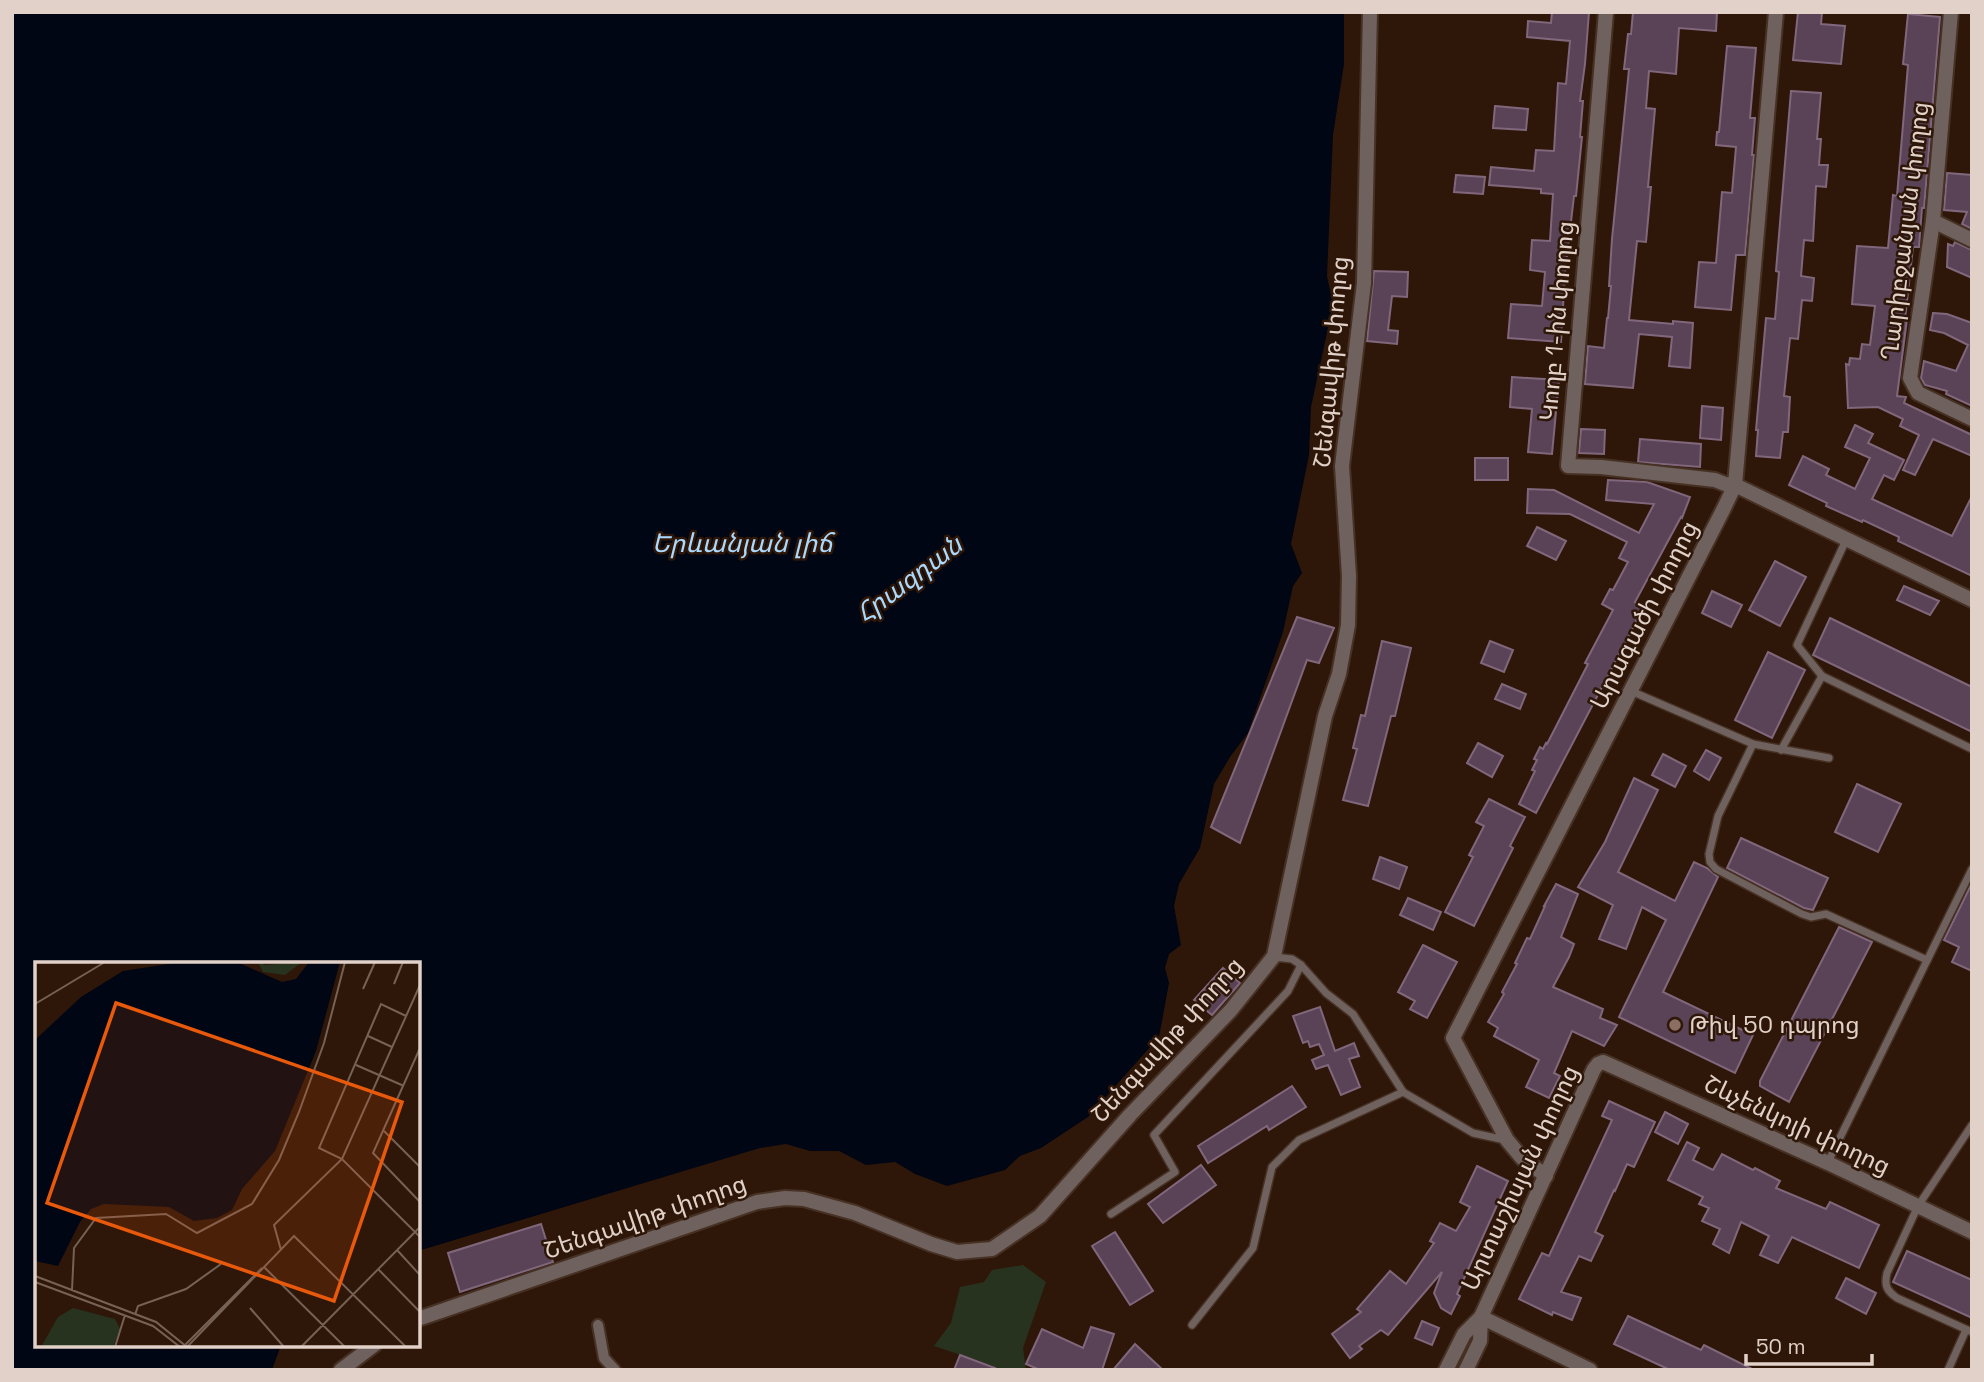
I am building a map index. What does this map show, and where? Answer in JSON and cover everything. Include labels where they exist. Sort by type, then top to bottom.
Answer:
[{"type":"street","name":"Շենգավիթ փողոց","points":[[420,1318],[757,1202],[785,1198],[828,1205],[957,1252],[992,1249],[1040,1216],[1129,1115],[1231,1010],[1273,956],[1325,716],[1339,674],[1348,625],[1349,576],[1342,466],[1364,283],[1370,12]]},
{"type":"street","name":"Կողբ 1-ին փողոց","points":[[1606,12],[1568,466],[1601,467],[1715,480],[1735,485]]},
{"type":"street","name":"Արագածի փողոց","points":[[1546,1176],[1521,1158],[1507,1140],[1452,1038],[1735,485],[1776,12]]},
{"type":"street","name":"Ղարիբջանյան փողոց","points":[[1951,12],[1933,221],[1910,379],[1918,393],[1972,419]]},
{"type":"street","points":[[1933,221],[1972,240]]},
{"type":"street","points":[[1735,485],[1972,600]]},
{"type":"street","name":"Շևչենկոյի փողոց","points":[[1603,1062],[1828,1163],[1972,1232]]},
{"type":"street","name":"Արտաշիսյան փողոց","points":[[1446,1370],[1464,1334],[1481,1317],[1594,1069],[1603,1062]]},
{"type":"street","points":[[1481,1317],[1572,1366],[1590,1370]]},
{"type":"street","name":"Արտաշիսյան փողոց","points":[[1466,1370],[1480,1341],[1481,1317]]},
{"type":"street","points":[[598,1325],[604,1358],[615,1370]]},
{"type":"street","points":[[341,1370],[371,1347]]},
{"type":"lane","points":[[1847,538],[1797,645],[1822,676],[1972,749]]},
{"type":"lane","points":[[1781,750],[1822,676]]},
{"type":"lane","points":[[1631,691],[1753,744],[1829,758]]},
{"type":"lane","points":[[1753,744],[1718,816],[1709,854],[1710,862],[1716,869],[1802,914],[1811,917],[1826,914],[1927,960]]},
{"type":"lane","points":[[1828,1163],[1972,869]]},
{"type":"lane","points":[[1273,956],[1292,958],[1326,993],[1353,1014],[1403,1092],[1473,1133],[1507,1140]]},
{"type":"lane","points":[[1111,1214],[1175,1172],[1154,1135],[1288,991],[1301,965]]},
{"type":"lane","points":[[1192,1325],[1253,1248],[1272,1167],[1299,1140],[1403,1092]]},
{"type":"lane","points":[[1948,1370],[1969,1331],[1897,1298],[1888,1292],[1885,1283],[1887,1273],[1918,1206],[1972,1125]]},
{"type":"green space","points":[[1023,1265],[1046,1282],[1023,1348],[1026,1370],[989,1370],[979,1361],[934,1346],[951,1323],[960,1287],[984,1282],[992,1270]]},
{"type":"water","name":"Երևանյան լիճ","points":[[12,12],[1344,12],[1344,64],[1333,135],[1327,276],[1333,305],[1311,407],[1309,455],[1291,544],[1302,573],[1293,586],[1283,632],[1248,733],[1214,784],[1200,848],[1179,884],[1174,906],[1181,945],[1169,954],[1165,968],[1169,983],[1159,1037],[1088,1117],[1041,1148],[1020,1156],[1005,1170],[947,1186],[915,1174],[895,1162],[866,1165],[839,1151],[810,1151],[786,1144],[760,1148],[420,1250],[420,962],[35,962],[35,1347],[280,1347],[272,1370],[12,1370]]},
{"type":"building","points":[[1552,12],[1589,12],[1580,101],[1583,101],[1582,137],[1565,273],[1561,342],[1508,338],[1511,304],[1542,306],[1545,272],[1530,270],[1532,240],[1550,241],[1553,194],[1541,193],[1541,189],[1489,185],[1491,167],[1534,171],[1536,150],[1554,151],[1558,83],[1566,84],[1570,41],[1527,37],[1528,21],[1551,23]]},
{"type":"building","points":[[1633,12],[1717,12],[1716,31],[1679,28],[1676,74],[1649,71],[1646,108],[1655,109],[1648,187],[1651,187],[1646,242],[1637,241],[1629,320],[1693,323],[1690,368],[1669,366],[1672,337],[1639,334],[1633,388],[1585,384],[1588,346],[1604,348],[1608,318],[1612,239],[1629,69],[1624,69]]},
{"type":"building","points":[[1798,12],[1822,12],[1821,24],[1845,26],[1841,64],[1793,60]]},
{"type":"building","points":[[1908,14],[1940,17],[1924,208],[1919,247],[1913,247],[1897,396],[1906,397],[1904,403],[1972,435],[1972,456],[1933,439],[1915,475],[1903,470],[1919,435],[1900,426],[1903,419],[1878,407],[1848,408],[1846,364],[1849,365],[1850,358],[1860,359],[1862,344],[1870,345],[1875,306],[1852,304],[1857,246],[1888,248],[1893,195],[1897,196],[1908,65],[1903,64]]},
{"type":"building","points":[[1727,46],[1756,48],[1750,118],[1755,118],[1754,155],[1745,255],[1736,255],[1731,310],[1695,307],[1699,262],[1716,263],[1722,192],[1732,193],[1736,147],[1716,145]]},
{"type":"building","points":[[1791,91],[1821,93],[1817,139],[1821,139],[1819,165],[1828,165],[1826,187],[1816,186],[1813,241],[1804,240],[1801,276],[1814,278],[1812,301],[1802,300],[1798,339],[1790,338],[1784,396],[1790,397],[1788,432],[1783,432],[1780,458],[1756,456],[1756,430],[1766,318],[1775,319],[1779,272],[1776,271]]},
{"type":"building","points":[[1495,106],[1528,109],[1526,130],[1493,128]]},
{"type":"building","points":[[1947,173],[1972,175],[1972,229],[1962,224],[1967,212],[1944,210]]},
{"type":"building","points":[[1456,175],[1485,177],[1483,194],[1454,192]]},
{"type":"building","points":[[1955,242],[1972,250],[1972,278],[1947,267],[1948,244],[1953,246]]},
{"type":"building","points":[[1374,271],[1408,272],[1407,297],[1392,296],[1388,330],[1398,331],[1397,344],[1367,341]]},
{"type":"building","points":[[1933,313],[1947,314],[1972,323],[1972,406],[1946,394],[1947,391],[1925,385],[1921,378],[1924,361],[1956,371],[1968,345],[1944,333],[1930,330]]},
{"type":"building","points":[[1512,377],[1559,380],[1552,454],[1528,452],[1532,409],[1510,407]]},
{"type":"building","points":[[1702,406],[1723,408],[1721,440],[1700,438]]},
{"type":"building","points":[[1855,425],[1873,434],[1868,443],[1904,460],[1894,480],[1884,475],[1872,499],[1952,536],[1972,496],[1972,576],[1898,541],[1899,537],[1826,506],[1827,503],[1789,485],[1803,456],[1829,469],[1826,475],[1855,489],[1870,458],[1845,447]]},
{"type":"building","points":[[1581,429],[1605,430],[1604,454],[1579,453]]},
{"type":"building","points":[[1640,439],[1701,444],[1700,467],[1638,462]]},
{"type":"building","points":[[1475,458],[1508,458],[1508,480],[1475,480]]},
{"type":"building","points":[[1608,480],[1647,482],[1690,497],[1682,518],[1635,602],[1643,606],[1633,628],[1536,813],[1519,804],[1535,771],[1532,770],[1537,760],[1534,759],[1540,747],[1543,749],[1547,744],[1588,664],[1585,663],[1613,610],[1602,604],[1628,562],[1619,558],[1627,542],[1570,514],[1527,513],[1528,489],[1554,490],[1639,533],[1654,504],[1606,500]]},
{"type":"building","points":[[1537,527],[1566,541],[1556,560],[1527,546]]},
{"type":"building","points":[[1775,561],[1806,577],[1780,626],[1749,610]]},
{"type":"building","points":[[1904,586],[1939,601],[1930,615],[1897,600]]},
{"type":"building","points":[[1712,591],[1742,605],[1731,627],[1702,613]]},
{"type":"building","points":[[1297,617],[1334,628],[1319,663],[1307,660],[1240,843],[1211,827]]},
{"type":"building","points":[[1830,618],[1972,687],[1972,732],[1813,655]]},
{"type":"building","points":[[1382,641],[1411,648],[1395,716],[1391,716],[1368,806],[1343,800],[1357,749],[1353,748],[1361,715],[1365,716]]},
{"type":"building","points":[[1490,641],[1513,650],[1504,672],[1481,663]]},
{"type":"building","points":[[1768,652],[1805,670],[1772,738],[1735,720]]},
{"type":"building","points":[[1502,684],[1526,694],[1520,709],[1495,699]]},
{"type":"building","points":[[1478,743],[1503,756],[1492,777],[1467,763]]},
{"type":"building","points":[[1706,750],[1721,758],[1709,780],[1694,771]]},
{"type":"building","points":[[1663,754],[1686,766],[1675,787],[1652,775]]},
{"type":"building","name":"Թիվ 50 դպրոց","points":[[1634,778],[1658,790],[1618,872],[1675,901],[1694,862],[1718,877],[1663,992],[1753,1035],[1735,1073],[1619,1017],[1666,920],[1642,907],[1626,949],[1599,939],[1613,905],[1578,887],[1605,842]]},
{"type":"building","points":[[1857,784],[1901,804],[1878,852],[1835,832]]},
{"type":"building","points":[[1489,799],[1525,817],[1510,846],[1513,848],[1474,926],[1445,912],[1473,857],[1469,855],[1484,826],[1476,822]]},
{"type":"building","points":[[1741,838],[1828,878],[1813,910],[1804,908],[1727,868]]},
{"type":"building","points":[[1380,857],[1407,867],[1399,889],[1373,879]]},
{"type":"building","points":[[1972,883],[1972,971],[1952,962],[1959,947],[1944,940]]},
{"type":"building","points":[[1556,884],[1578,894],[1561,937],[1574,944],[1553,987],[1603,1009],[1600,1018],[1617,1025],[1604,1046],[1572,1031],[1554,1073],[1560,1076],[1549,1098],[1526,1087],[1539,1060],[1494,1036],[1498,1028],[1488,1022],[1504,994],[1502,992],[1527,938],[1530,939]]},
{"type":"building","points":[[1408,898],[1441,912],[1433,930],[1400,915]]},
{"type":"building","points":[[1839,927],[1872,942],[1789,1102],[1760,1086],[1760,1081]]},
{"type":"building","points":[[1423,945],[1457,962],[1427,1018],[1410,1009],[1415,1001],[1398,992]]},
{"type":"building","points":[[1223,968],[1240,983],[1212,1015],[1194,1000]]},
{"type":"building","points":[[1320,1007],[1335,1051],[1354,1043],[1359,1056],[1349,1059],[1360,1087],[1341,1095],[1328,1065],[1316,1069],[1312,1060],[1324,1055],[1319,1044],[1310,1047],[1308,1041],[1303,1043],[1293,1016]]},
{"type":"building","points":[[1292,1086],[1306,1107],[1269,1130],[1267,1126],[1208,1163],[1198,1146]]},
{"type":"building","points":[[1609,1101],[1655,1122],[1634,1167],[1627,1164],[1614,1190],[1595,1232],[1603,1236],[1591,1261],[1579,1256],[1561,1292],[1581,1298],[1572,1320],[1553,1312],[1552,1315],[1519,1299],[1542,1253],[1549,1256],[1612,1120],[1602,1116]]},
{"type":"building","points":[[1665,1112],[1688,1124],[1678,1144],[1655,1132]]},
{"type":"building","points":[[1687,1142],[1699,1148],[1693,1160],[1713,1170],[1722,1154],[1780,1181],[1776,1188],[1826,1209],[1830,1202],[1879,1225],[1859,1268],[1792,1237],[1778,1263],[1760,1255],[1769,1236],[1741,1222],[1729,1253],[1713,1244],[1720,1229],[1702,1221],[1709,1208],[1699,1204],[1703,1197],[1668,1180]]},
{"type":"building","points":[[1201,1165],[1216,1185],[1163,1223],[1148,1204]]},
{"type":"building","points":[[1477,1166],[1508,1181],[1457,1294],[1460,1296],[1451,1314],[1441,1308],[1434,1293],[1442,1272],[1388,1335],[1381,1330],[1359,1346],[1362,1349],[1350,1358],[1332,1334],[1361,1312],[1357,1309],[1390,1271],[1406,1284],[1434,1243],[1430,1241],[1440,1223],[1456,1231],[1470,1207],[1460,1202]]},
{"type":"building","points":[[541,1224],[553,1262],[460,1292],[448,1253]]},
{"type":"building","points":[[1115,1232],[1153,1291],[1130,1305],[1092,1246]]},
{"type":"building","points":[[1907,1251],[1972,1280],[1972,1318],[1893,1282]]},
{"type":"building","points":[[1846,1278],[1876,1293],[1866,1314],[1836,1298]]},
{"type":"building","points":[[1628,1316],[1701,1350],[1704,1345],[1754,1370],[1670,1370],[1614,1344]]},
{"type":"building","points":[[1422,1321],[1439,1328],[1432,1345],[1415,1338]]},
{"type":"building","points":[[1091,1327],[1114,1334],[1102,1370],[1040,1370],[1026,1364],[1042,1329],[1083,1348]]},
{"type":"building","points":[[1135,1344],[1163,1370],[1113,1370]]},
{"type":"building","points":[[960,1355],[995,1368],[954,1370]]},
{"type":"place","name":"Թիվ 50 դպրոց","points":[[1675,1025]]},
{"type":"water label","name":"Հրազդան","points":[[909,579]]}]
